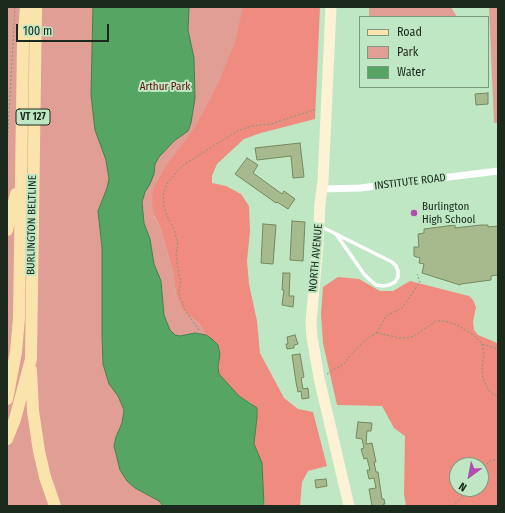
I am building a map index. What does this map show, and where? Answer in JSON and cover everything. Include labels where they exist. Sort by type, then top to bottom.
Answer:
[{"type":"main road","name":"BURLINGTON BELTLINE","points":[[7,399],[16,352],[19,324],[23,43],[26,7]]},
{"type":"main road","name":"BURLINGTON BELTLINE","points":[[7,439],[15,419],[31,359],[36,7]]},
{"type":"main road","name":"NORTH AVENUE","points":[[331,7],[324,174],[321,189],[311,322],[312,337],[320,378],[349,506]]},
{"type":"main road","points":[[7,230],[17,191],[22,139]]},
{"type":"main road","points":[[31,359],[33,411],[36,438],[45,477],[55,506]]},
{"type":"street","name":"INSTITUTE ROAD","points":[[321,189],[360,188],[498,171]]},
{"type":"lane","points":[[324,228],[336,234],[392,262],[398,271],[398,277],[395,282],[383,286],[376,285],[364,274],[336,234]]},
{"type":"path","points":[[7,149],[15,7]]},
{"type":"path","points":[[199,330],[186,312],[180,297],[179,291],[181,281],[176,255],[178,245],[174,230],[164,207],[163,195],[168,182],[182,166],[237,131],[251,126],[271,124],[317,109]]},
{"type":"path","points":[[320,378],[338,368],[368,338],[377,333],[386,316],[402,308],[420,282],[417,274]]},
{"type":"path","points":[[377,333],[407,338],[414,336],[436,321],[446,320],[467,330],[482,344],[498,349]]},
{"type":"path","points":[[482,344],[484,352],[482,369],[483,379],[490,392],[498,397]]},
{"type":"path","points":[[452,506],[463,497]]},
{"type":"green space","name":"Arthur Park","points":[[7,7],[320,7],[239,133],[154,216],[161,229],[173,272],[176,294],[181,308],[199,323],[206,335],[195,333],[180,336],[175,335],[170,330],[164,315],[161,281],[154,264],[150,239],[144,223],[144,216],[100,208],[98,211],[102,248],[103,364],[109,384],[118,396],[124,410],[122,423],[114,446],[135,488],[159,501],[163,506],[7,506]]},
{"type":"green space","points":[[369,7],[451,7],[456,16],[369,16]]},
{"type":"green space","points":[[489,7],[498,7],[498,123],[494,123]]},
{"type":"shaded area","points":[[243,7],[320,7],[315,119],[244,139],[217,164],[212,176],[212,183],[226,186],[241,194],[249,206],[250,231],[247,261],[249,284],[257,321],[260,353],[284,398],[298,409],[313,412],[327,466],[308,471],[302,482],[300,506],[265,506],[261,463],[254,444],[257,417],[251,403],[239,396],[218,374],[220,354],[218,345],[206,335],[199,323],[181,308],[176,294],[173,272],[161,229],[154,215],[152,203],[153,189],[166,166],[196,126],[218,84],[235,42]]},
{"type":"shaded area","points":[[338,277],[359,279],[380,291],[393,291],[410,281],[469,296],[473,300],[476,307],[473,322],[474,330],[478,335],[498,344],[498,506],[406,506],[404,494],[405,436],[394,428],[382,406],[337,405],[323,343],[321,314],[323,287]]},
{"type":"water","points":[[93,7],[189,7],[188,30],[194,58],[195,98],[191,123],[188,131],[174,141],[159,157],[155,164],[154,174],[142,202],[144,223],[150,239],[154,264],[161,281],[164,315],[170,330],[175,335],[180,336],[195,333],[206,335],[212,339],[218,345],[220,354],[218,367],[219,374],[239,396],[257,408],[254,444],[262,463],[264,506],[163,506],[159,501],[135,488],[127,481],[120,470],[114,446],[122,423],[124,410],[118,396],[109,384],[103,364],[102,248],[98,211],[109,179],[106,160],[95,130],[91,95]]},
{"type":"building","points":[[488,93],[488,104],[476,105],[475,94]]},
{"type":"building","points":[[300,143],[304,177],[293,178],[291,156],[257,160],[255,148]]},
{"type":"building","points":[[247,158],[258,165],[253,173],[282,194],[284,191],[295,199],[288,209],[277,202],[276,203],[235,174]]},
{"type":"building","points":[[292,221],[305,222],[303,261],[290,260]]},
{"type":"building","points":[[263,224],[276,225],[273,264],[261,263]]},
{"type":"building","name":"Burlington High School","points":[[455,225],[455,228],[481,225],[488,225],[488,227],[498,226],[498,275],[491,276],[491,280],[460,285],[422,273],[424,264],[419,263],[420,258],[414,256],[414,247],[419,247],[418,234],[424,233],[424,229]]},
{"type":"building","points":[[283,273],[290,273],[289,296],[294,296],[293,307],[282,305],[284,290],[282,290]]},
{"type":"building","points":[[295,335],[298,344],[294,345],[294,348],[287,349],[287,337]]},
{"type":"building","points":[[300,354],[304,377],[301,378],[303,389],[308,388],[309,398],[302,399],[301,391],[298,392],[292,355]]},
{"type":"building","points":[[358,422],[372,423],[371,431],[367,431],[366,444],[372,443],[376,462],[374,462],[376,472],[378,472],[382,499],[384,499],[385,504],[383,504],[384,506],[372,506],[369,489],[376,488],[374,478],[369,479],[367,470],[370,470],[367,458],[364,459],[361,449],[364,448],[362,439],[356,438]]},
{"type":"building","points":[[326,479],[327,486],[316,488],[315,480]]},
{"type":"place","name":"Burlington High School","points":[[414,213]]}]
